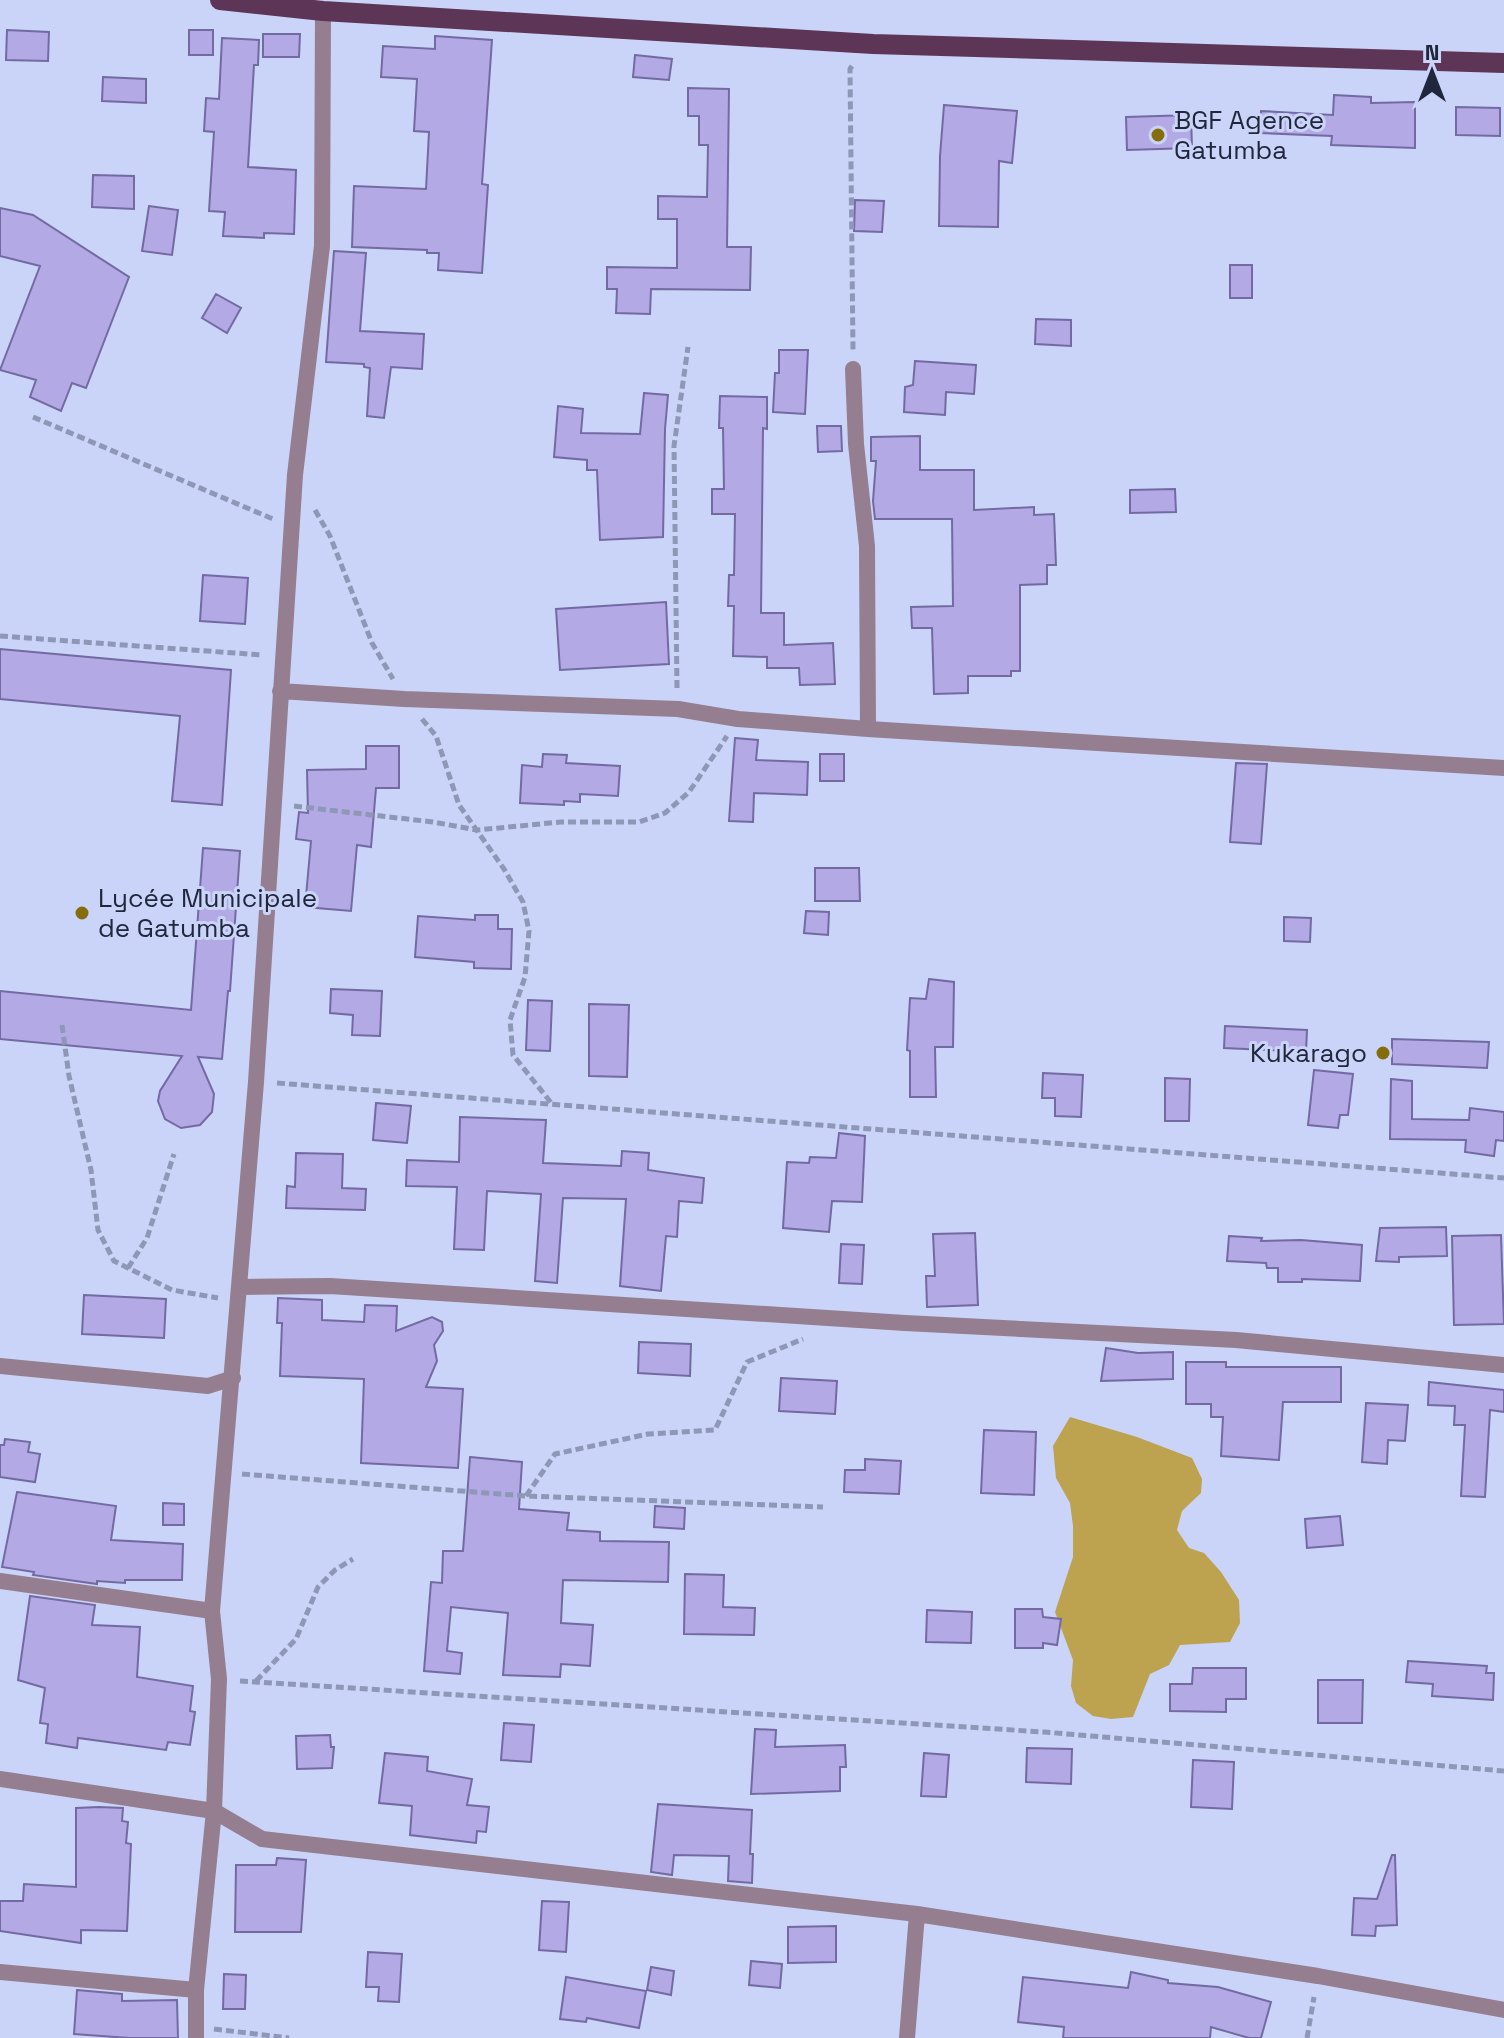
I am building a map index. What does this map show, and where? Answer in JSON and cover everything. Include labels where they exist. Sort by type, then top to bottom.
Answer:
[{"type":"main road","points":[[220,0],[323,11],[873,44],[1504,63]]},
{"type":"street","points":[[196,2032],[196,1990],[214,1811],[219,1679],[212,1611],[256,1082],[295,475],[322,246],[323,11]]},
{"type":"street","points":[[853,369],[856,444],[867,546],[868,729]]},
{"type":"street","points":[[280,691],[678,709],[738,719],[868,729],[1504,768]]},
{"type":"street","points":[[240,1294],[330,1286],[905,1323],[1236,1340],[1504,1365]]},
{"type":"street","points":[[0,1366],[208,1386],[233,1378]]},
{"type":"street","points":[[0,1581],[212,1611]]},
{"type":"street","points":[[0,1779],[214,1811],[262,1839],[917,1914],[1318,1976],[1504,2010]]},
{"type":"street","points":[[907,2038],[917,1914]]},
{"type":"street","points":[[0,1972],[196,1990]]},
{"type":"path","points":[[853,369],[850,69],[873,44]]},
{"type":"path","points":[[678,709],[674,446],[688,347]]},
{"type":"path","points":[[33,417],[292,528]]},
{"type":"path","points":[[295,475],[330,536],[372,643],[404,699],[436,736],[459,805],[523,902],[529,931],[525,977],[510,1020],[513,1055],[553,1105]]},
{"type":"path","points":[[0,636],[284,657]]},
{"type":"path","points":[[273,804],[324,808],[477,830],[561,822],[639,822],[665,813],[689,792],[738,719]]},
{"type":"path","points":[[62,1025],[78,1124],[91,1170],[98,1230],[114,1261],[172,1290],[194,1296],[240,1294]]},
{"type":"path","points":[[256,1082],[1504,1178]]},
{"type":"path","points":[[128,1268],[147,1238],[174,1154]]},
{"type":"path","points":[[526,1496],[555,1454],[648,1434],[715,1430],[747,1362],[812,1335]]},
{"type":"path","points":[[225,1473],[526,1496],[823,1507]]},
{"type":"path","points":[[256,1682],[296,1639],[318,1587],[335,1570],[353,1559]]},
{"type":"path","points":[[219,1679],[1044,1732],[1504,1771]]},
{"type":"path","points":[[1307,2038],[1318,1976]]},
{"type":"path","points":[[196,2032],[289,2038]]},
{"type":"shaded area","points":[[1070,1417],[1192,1458],[1202,1479],[1201,1493],[1182,1511],[1177,1530],[1189,1548],[1204,1553],[1221,1572],[1239,1600],[1240,1623],[1230,1642],[1180,1645],[1169,1665],[1150,1674],[1133,1717],[1111,1719],[1093,1716],[1076,1703],[1071,1686],[1073,1660],[1055,1612],[1073,1557],[1073,1526],[1070,1503],[1056,1478],[1053,1446]]},
{"type":"building","points":[[7,30],[49,32],[48,61],[6,60]]},
{"type":"building","points":[[189,30],[213,30],[213,55],[189,55]]},
{"type":"building","points":[[263,34],[300,34],[299,57],[263,57]]},
{"type":"building","points":[[435,36],[492,40],[482,184],[488,185],[482,273],[438,270],[439,253],[427,253],[427,250],[352,247],[354,186],[426,189],[429,132],[414,131],[417,79],[381,77],[383,46],[435,49]]},
{"type":"building","points":[[222,38],[259,40],[258,65],[254,65],[248,167],[296,170],[294,234],[264,233],[264,238],[223,236],[225,212],[209,211],[214,132],[204,131],[206,98],[219,99]]},
{"type":"building","points":[[635,55],[672,59],[669,80],[633,77]]},
{"type":"building","points":[[103,77],[146,79],[146,103],[102,101]]},
{"type":"building","points":[[688,88],[729,89],[727,247],[751,247],[750,290],[651,289],[650,314],[616,313],[617,289],[607,289],[607,267],[677,268],[677,219],[658,219],[658,196],[707,197],[708,145],[699,145],[699,116],[688,116]]},
{"type":"building","points":[[1334,95],[1371,97],[1371,103],[1415,102],[1415,148],[1331,145],[1332,136],[1260,133],[1261,111],[1333,115]]},
{"type":"building","points":[[944,105],[1017,111],[1012,163],[999,161],[998,227],[939,226]]},
{"type":"building","points":[[1456,107],[1500,108],[1500,136],[1456,135]]},
{"type":"building","points":[[1191,115],[1192,148],[1127,150],[1126,117]]},
{"type":"building","points":[[93,175],[134,176],[134,209],[92,207]]},
{"type":"building","points":[[855,200],[884,201],[882,232],[854,231]]},
{"type":"building","points":[[149,206],[178,210],[172,255],[142,251]]},
{"type":"building","points":[[0,208],[33,215],[129,277],[86,388],[72,383],[61,411],[30,397],[36,380],[0,370],[40,266],[0,256]]},
{"type":"building","points":[[334,251],[366,253],[360,331],[424,334],[422,369],[391,367],[384,418],[367,416],[370,368],[364,367],[364,364],[326,362]]},
{"type":"building","points":[[1230,265],[1252,265],[1252,298],[1230,298]]},
{"type":"building","points":[[216,294],[241,308],[227,333],[202,318]]},
{"type":"building","points":[[1036,319],[1071,320],[1071,346],[1035,344]]},
{"type":"building","points":[[779,350],[808,350],[805,414],[773,412]]},
{"type":"building","points":[[915,361],[976,365],[974,394],[946,392],[945,415],[904,412],[905,387],[913,385]]},
{"type":"building","points":[[644,393],[668,395],[663,537],[600,540],[597,470],[587,470],[587,460],[554,457],[558,406],[583,409],[581,433],[640,434]]},
{"type":"building","points":[[720,396],[767,397],[767,429],[763,428],[761,613],[784,613],[784,645],[833,643],[835,684],[800,685],[799,668],[767,668],[767,657],[733,656],[734,606],[728,606],[729,575],[734,575],[735,514],[712,514],[712,489],[724,489]]},
{"type":"building","points":[[817,426],[841,426],[842,451],[818,452]]},
{"type":"building","points":[[920,436],[920,470],[974,470],[974,510],[1034,507],[1034,515],[1054,514],[1056,565],[1047,565],[1047,584],[1020,585],[1020,671],[1011,671],[1011,676],[968,676],[968,693],[934,694],[932,628],[912,628],[911,607],[953,606],[952,519],[875,519],[876,461],[871,461],[871,437]]},
{"type":"building","points":[[1175,489],[1176,512],[1130,513],[1130,490]]},
{"type":"building","points":[[203,575],[248,578],[245,624],[200,621]]},
{"type":"building","points":[[666,602],[669,664],[560,670],[556,609]]},
{"type":"building","points":[[0,649],[231,670],[222,805],[172,801],[180,716],[0,699]]},
{"type":"building","points":[[735,738],[758,740],[756,760],[808,762],[807,795],[754,793],[753,822],[729,821]]},
{"type":"building","points":[[366,746],[399,746],[399,788],[376,788],[371,847],[357,845],[351,911],[305,907],[311,841],[296,839],[299,812],[308,813],[307,770],[366,769]]},
{"type":"building","points":[[543,754],[567,755],[566,763],[620,766],[618,796],[580,794],[580,802],[564,801],[564,805],[520,803],[522,765],[542,767]]},
{"type":"building","points":[[820,754],[844,754],[844,781],[820,781]]},
{"type":"building","points":[[1236,763],[1267,764],[1261,844],[1230,842]]},
{"type":"building","points":[[203,848],[240,851],[230,991],[222,1059],[198,1057],[214,1094],[212,1112],[200,1125],[181,1128],[165,1119],[158,1101],[160,1091],[182,1056],[0,1039],[0,991],[191,1010]]},
{"type":"building","points":[[815,868],[859,868],[860,901],[815,901]]},
{"type":"building","points":[[806,911],[829,912],[828,935],[804,933]]},
{"type":"building","points":[[475,915],[498,915],[498,929],[512,929],[511,969],[474,968],[474,962],[415,957],[418,916],[475,920]]},
{"type":"building","points":[[1284,917],[1311,918],[1310,942],[1284,941]]},
{"type":"building","points":[[929,979],[954,982],[953,1047],[935,1047],[936,1097],[910,1097],[910,1051],[907,1050],[910,998],[926,999]]},
{"type":"building","points":[[331,989],[382,991],[380,1036],[352,1035],[353,1015],[330,1013]]},
{"type":"building","points":[[528,1000],[552,1001],[550,1051],[526,1050]]},
{"type":"building","points":[[589,1004],[629,1005],[627,1077],[589,1076]]},
{"type":"building","points":[[1225,1026],[1307,1030],[1306,1052],[1224,1048]]},
{"type":"building","points":[[1392,1039],[1489,1042],[1487,1068],[1392,1064]]},
{"type":"building","points":[[1314,1070],[1353,1074],[1348,1115],[1340,1115],[1338,1128],[1308,1125]]},
{"type":"building","points":[[1043,1073],[1083,1075],[1081,1117],[1055,1116],[1055,1098],[1042,1098]]},
{"type":"building","points":[[1165,1078],[1190,1079],[1189,1121],[1165,1121]]},
{"type":"building","points":[[1391,1079],[1412,1081],[1412,1119],[1469,1120],[1470,1108],[1504,1112],[1504,1141],[1496,1140],[1494,1156],[1465,1152],[1466,1140],[1390,1139]]},
{"type":"building","points":[[376,1103],[411,1106],[407,1143],[373,1140]]},
{"type":"building","points":[[460,1117],[546,1120],[543,1163],[621,1166],[622,1151],[649,1153],[648,1170],[704,1178],[702,1203],[679,1201],[677,1237],[666,1236],[661,1291],[620,1286],[626,1199],[563,1198],[557,1283],[535,1281],[541,1194],[487,1191],[484,1250],[454,1249],[457,1187],[406,1186],[407,1160],[459,1162]]},
{"type":"building","points":[[839,1133],[865,1136],[862,1202],[832,1201],[829,1232],[783,1228],[787,1162],[809,1163],[810,1157],[836,1158]]},
{"type":"building","points":[[296,1153],[343,1154],[342,1188],[366,1189],[365,1210],[286,1208],[287,1186],[295,1187]]},
{"type":"building","points":[[1446,1227],[1447,1256],[1399,1257],[1399,1262],[1376,1261],[1380,1228]]},
{"type":"building","points":[[975,1233],[978,1305],[927,1307],[926,1276],[935,1276],[933,1234]]},
{"type":"building","points":[[1501,1235],[1504,1324],[1454,1325],[1452,1236]]},
{"type":"building","points":[[1229,1236],[1262,1238],[1261,1241],[1301,1240],[1362,1245],[1360,1281],[1302,1279],[1302,1282],[1278,1282],[1278,1268],[1267,1268],[1266,1263],[1227,1261]]},
{"type":"building","points":[[841,1244],[864,1245],[862,1284],[839,1283]]},
{"type":"building","points":[[84,1295],[166,1299],[164,1338],[82,1334]]},
{"type":"building","points":[[278,1298],[322,1300],[322,1320],[364,1322],[365,1305],[397,1306],[396,1331],[432,1317],[442,1322],[443,1331],[434,1345],[437,1361],[426,1387],[463,1389],[458,1468],[361,1463],[364,1379],[280,1376],[282,1323],[277,1323]]},
{"type":"building","points":[[639,1342],[691,1344],[690,1376],[638,1373]]},
{"type":"building","points":[[1106,1348],[1138,1353],[1173,1352],[1173,1379],[1101,1381]]},
{"type":"building","points":[[1186,1362],[1226,1362],[1226,1367],[1341,1367],[1341,1402],[1283,1402],[1279,1460],[1221,1456],[1223,1417],[1211,1417],[1211,1404],[1186,1404]]},
{"type":"building","points":[[781,1378],[837,1381],[835,1414],[779,1411]]},
{"type":"building","points":[[1429,1382],[1504,1390],[1504,1412],[1490,1410],[1485,1497],[1461,1496],[1465,1425],[1454,1425],[1455,1406],[1428,1405]]},
{"type":"building","points":[[1366,1403],[1408,1405],[1405,1441],[1388,1440],[1387,1464],[1362,1462]]},
{"type":"building","points":[[984,1430],[1036,1432],[1034,1495],[981,1493]]},
{"type":"building","points":[[5,1439],[30,1442],[28,1452],[40,1454],[35,1482],[0,1477],[0,1445],[4,1445]]},
{"type":"building","points":[[470,1457],[522,1462],[519,1509],[569,1513],[567,1530],[600,1532],[600,1541],[669,1542],[668,1582],[563,1580],[561,1623],[593,1625],[590,1666],[561,1664],[560,1677],[503,1675],[508,1613],[451,1607],[447,1651],[462,1653],[460,1674],[424,1671],[431,1582],[442,1583],[443,1551],[463,1551]]},
{"type":"building","points":[[865,1459],[901,1461],[899,1494],[844,1492],[845,1470],[865,1470]]},
{"type":"building","points":[[17,1492],[116,1506],[111,1540],[183,1544],[182,1580],[97,1581],[97,1584],[33,1575],[34,1572],[2,1567]]},
{"type":"building","points":[[163,1503],[184,1504],[184,1525],[163,1525]]},
{"type":"building","points":[[655,1506],[685,1508],[684,1529],[654,1527]]},
{"type":"building","points":[[1340,1516],[1343,1545],[1307,1548],[1305,1519]]},
{"type":"building","points":[[685,1574],[724,1575],[723,1607],[755,1608],[754,1635],[684,1634]]},
{"type":"building","points":[[30,1596],[95,1605],[92,1625],[140,1627],[137,1677],[193,1686],[190,1711],[195,1712],[190,1745],[168,1742],[166,1750],[78,1738],[77,1748],[46,1743],[48,1724],[40,1723],[45,1688],[18,1680]]},
{"type":"building","points":[[1015,1609],[1042,1609],[1043,1617],[1061,1619],[1057,1645],[1043,1643],[1043,1648],[1015,1648]]},
{"type":"building","points":[[927,1610],[972,1612],[971,1643],[926,1642]]},
{"type":"building","points":[[1408,1661],[1487,1666],[1486,1673],[1494,1673],[1493,1700],[1432,1696],[1433,1684],[1406,1682]]},
{"type":"building","points":[[1193,1668],[1246,1668],[1246,1699],[1226,1699],[1226,1712],[1170,1711],[1170,1684],[1192,1684]]},
{"type":"building","points":[[1318,1680],[1363,1680],[1362,1723],[1318,1723]]},
{"type":"building","points":[[504,1723],[534,1725],[531,1762],[501,1760]]},
{"type":"building","points":[[755,1729],[776,1730],[775,1747],[845,1745],[846,1767],[840,1767],[840,1791],[751,1794]]},
{"type":"building","points":[[330,1735],[331,1747],[334,1747],[332,1768],[297,1769],[296,1736]]},
{"type":"building","points":[[1027,1748],[1072,1749],[1071,1784],[1026,1782]]},
{"type":"building","points":[[385,1753],[428,1757],[427,1771],[472,1779],[467,1805],[489,1807],[486,1832],[477,1831],[476,1843],[410,1835],[412,1806],[379,1803]]},
{"type":"building","points":[[924,1753],[949,1755],[946,1797],[921,1796]]},
{"type":"building","points":[[1193,1760],[1234,1762],[1232,1809],[1191,1807]]},
{"type":"building","points":[[658,1804],[752,1810],[752,1883],[728,1881],[729,1856],[674,1855],[672,1875],[651,1872]]},
{"type":"building","points":[[76,1808],[123,1808],[122,1821],[128,1822],[126,1843],[131,1844],[127,1931],[81,1930],[81,1943],[0,1931],[0,1901],[23,1901],[24,1884],[76,1887]]},
{"type":"building","points":[[1392,1855],[1395,1855],[1397,1925],[1376,1926],[1375,1936],[1352,1935],[1354,1898],[1377,1899]]},
{"type":"building","points":[[277,1858],[306,1860],[301,1932],[235,1932],[236,1865],[276,1865]]},
{"type":"building","points":[[542,1901],[569,1902],[566,1952],[539,1950]]},
{"type":"building","points":[[836,1926],[836,1962],[788,1963],[788,1927]]},
{"type":"building","points":[[368,1952],[402,1954],[399,2002],[378,2001],[379,1987],[366,1987]]},
{"type":"building","points":[[751,1961],[782,1964],[780,1988],[749,1985]]},
{"type":"building","points":[[651,1967],[674,1971],[671,1995],[647,1990]]},
{"type":"building","points":[[1131,1972],[1168,1980],[1168,1983],[1218,1987],[1271,2002],[1261,2038],[1249,2038],[1211,2027],[1210,2038],[1063,2038],[1064,2027],[1018,2022],[1023,1977],[1128,1988]]},
{"type":"building","points":[[224,1974],[246,1975],[245,2009],[223,2009]]},
{"type":"building","points":[[566,1977],[646,1991],[639,2028],[587,2018],[586,2022],[560,2019]]},
{"type":"building","points":[[77,1990],[122,1994],[122,2001],[177,2000],[178,2038],[74,2034]]},
{"type":"place","name":"BGF Agence Gatumba","points":[[1158,135]]},
{"type":"place","name":"Lycée Municipale de Gatumba","points":[[82,913]]},
{"type":"place","name":"Kukarago","points":[[1383,1053]]}]
